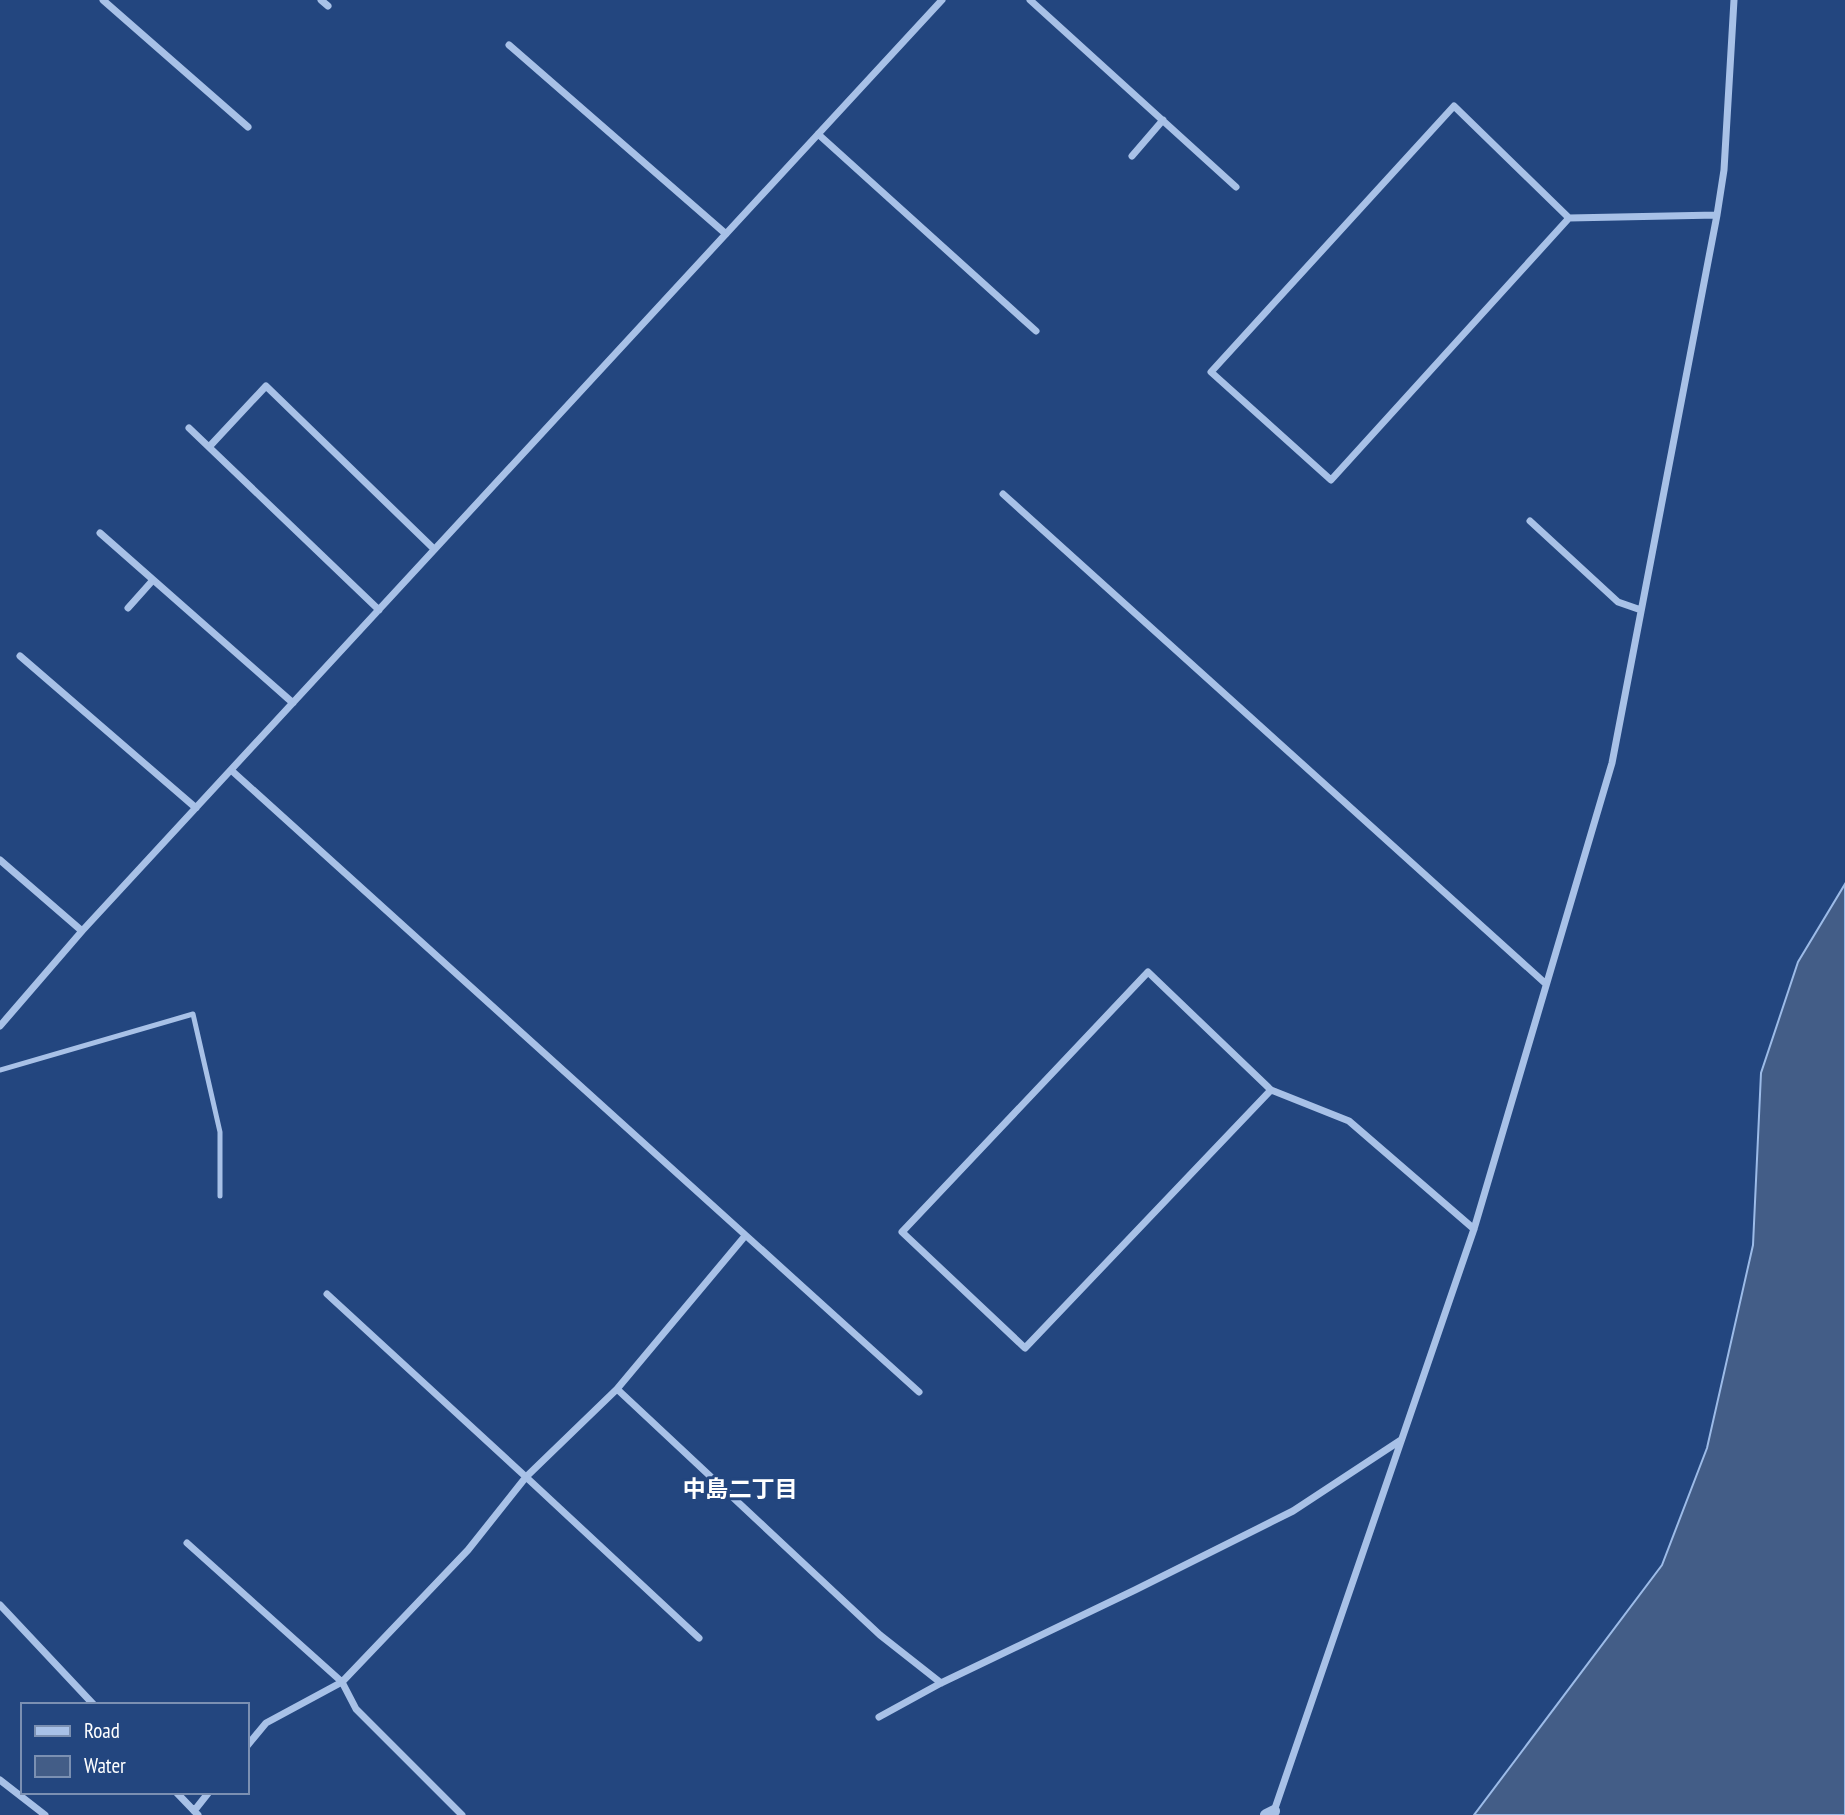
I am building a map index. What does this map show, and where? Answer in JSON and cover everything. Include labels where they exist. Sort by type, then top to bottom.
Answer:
[{"type":"street","points":[[103,0],[248,127]]},
{"type":"street","points":[[321,0],[328,6]]},
{"type":"street","points":[[0,1026],[82,932],[942,0]]},
{"type":"street","points":[[1030,0],[1236,187]]},
{"type":"street","points":[[1271,1814],[1474,1229],[1612,763],[1717,215],[1724,170],[1734,0]]},
{"type":"street","points":[[509,45],[726,234]]},
{"type":"street","points":[[1569,218],[1331,480],[1211,372],[1454,106],[1569,218],[1717,215]]},
{"type":"street","points":[[1132,156],[1163,120]]},
{"type":"street","points":[[818,134],[1036,331]]},
{"type":"street","points":[[209,447],[267,386],[435,549]]},
{"type":"street","points":[[189,428],[379,610]]},
{"type":"street","points":[[1003,494],[1546,984]]},
{"type":"street","points":[[1530,521],[1618,602],[1641,610]]},
{"type":"street","points":[[100,533],[293,703]]},
{"type":"street","points":[[128,608],[153,580]]},
{"type":"street","points":[[20,656],[196,808]]},
{"type":"street","points":[[231,770],[919,1392]]},
{"type":"street","points":[[0,860],[82,932]]},
{"type":"street","points":[[1271,1090],[1025,1348],[902,1232],[1148,972],[1271,1090],[1349,1121],[1474,1229]]},
{"type":"street","points":[[248,1745],[266,1723],[342,1682],[468,1550],[526,1477],[617,1389],[745,1236]]},
{"type":"street","points":[[327,1294],[699,1638]]},
{"type":"street","points":[[617,1389],[880,1635],[941,1683]]},
{"type":"street","points":[[879,1717],[941,1683],[1293,1511],[1402,1440]]},
{"type":"street","points":[[187,1543],[342,1682],[355,1709],[463,1815]]},
{"type":"street","points":[[0,1605],[92,1703]]},
{"type":"street","points":[[0,1780],[45,1815]]},
{"type":"street","points":[[178,1794],[196,1813],[208,1794]]},
{"type":"lane","points":[[0,1070],[193,1014],[220,1132],[220,1196]]},
{"type":"water","points":[[1845,884],[1845,1815],[1474,1815],[1662,1565],[1707,1448],[1753,1245],[1761,1073],[1798,962]]},
{"type":"district","name":"中島二丁目","points":[[740,1489]]}]
